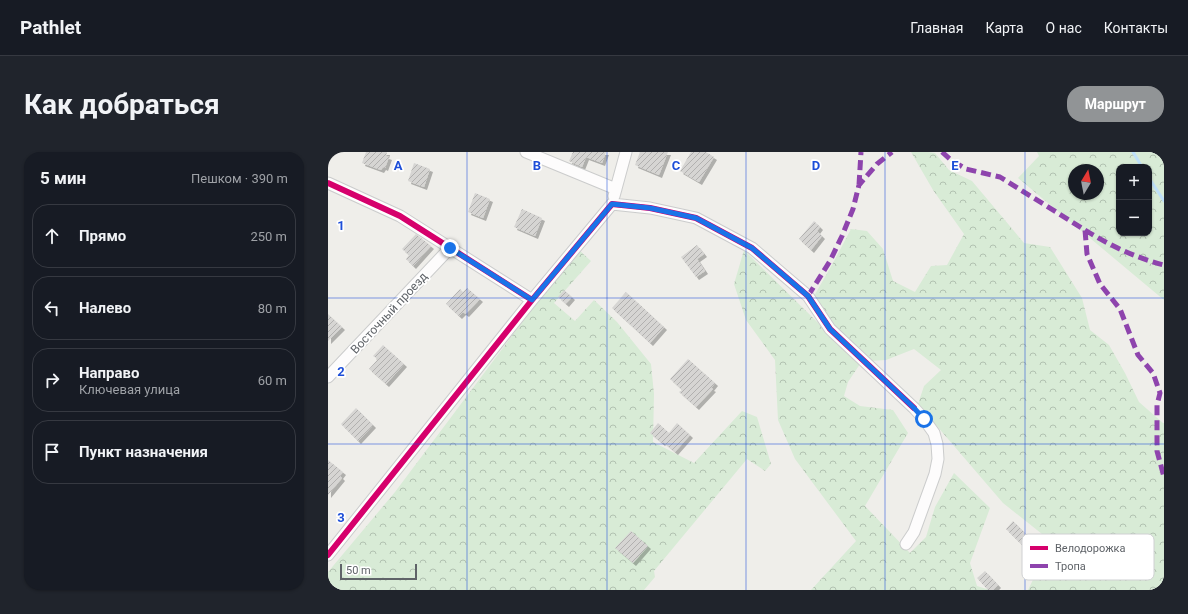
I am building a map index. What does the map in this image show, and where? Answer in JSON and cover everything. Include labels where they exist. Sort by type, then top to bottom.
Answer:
[{"type":"street","points":[[526,152],[616,190]]},
{"type":"street","points":[[328,555],[532,300],[612,204],[626,152]]},
{"type":"street","points":[[328,183],[400,216],[532,300]]},
{"type":"street","points":[[612,204],[650,208],[696,218],[752,248],[808,296],[830,329],[924,419],[934,433],[937,444],[938,459],[935,474],[914,532],[906,544]]},
{"type":"street","name":"Восточный проезд","points":[[328,378],[450,248]]},
{"type":"green space","points":[[911,152],[935,153],[949,170],[972,181],[1024,243],[1050,247],[1082,298],[1090,330],[1109,345],[1139,402],[1164,423],[1164,590],[1028,590],[1033,580],[1154,580],[1154,534],[1042,534],[1003,503],[918,404],[924,386],[941,370],[914,349],[886,360],[870,361],[838,330],[814,296],[851,229],[867,231],[883,249],[893,281],[915,292],[931,266],[947,265],[964,234],[933,190]]},
{"type":"green space","points":[[1037,152],[1164,152],[1164,300],[1018,178],[1039,156]]},
{"type":"green space","points":[[744,250],[860,364],[848,382],[844,396],[860,406],[893,410],[908,433],[865,506],[910,553],[926,537],[935,507],[954,473],[990,508],[970,563],[977,586],[990,590],[811,590],[856,541],[795,459],[778,420],[775,360],[746,320],[734,284]]},
{"type":"green space","points":[[580,251],[591,261],[554,303],[575,321],[594,300],[617,322],[651,364],[654,394],[653,442],[694,463],[742,411],[757,417],[771,464],[765,471],[747,459],[654,571],[655,577],[644,590],[328,590],[328,572],[395,492],[535,305]]},
{"type":"building","points":[[366,152],[387,152],[386,156],[389,157],[385,168],[383,167],[381,170],[362,163]]},
{"type":"building","points":[[573,152],[606,152],[602,163],[586,157],[582,167],[569,161]]},
{"type":"building","points":[[640,152],[668,152],[659,175],[635,165]]},
{"type":"building","points":[[691,152],[706,152],[714,157],[699,182],[680,171]]},
{"type":"building","points":[[414,163],[430,169],[424,187],[408,181]]},
{"type":"building","points":[[475,193],[490,199],[483,218],[468,212]]},
{"type":"building","points":[[522,209],[542,218],[535,236],[514,227]]},
{"type":"building","points":[[814,221],[820,227],[817,231],[822,236],[811,250],[799,239]]},
{"type":"building","points":[[416,234],[431,246],[413,266],[406,259],[409,255],[402,249]]},
{"type":"building","points":[[697,245],[704,254],[697,259],[705,271],[696,277],[681,257]]},
{"type":"building","points":[[467,288],[480,299],[466,314],[463,312],[459,316],[446,304],[460,289],[463,292]]},
{"type":"building","points":[[564,290],[572,297],[566,304],[558,297]]},
{"type":"building","points":[[626,292],[664,327],[650,343],[612,308]]},
{"type":"building","points":[[328,314],[342,327],[328,341]]},
{"type":"building","points":[[383,345],[404,364],[386,384],[369,369],[378,359],[373,356]]},
{"type":"building","points":[[688,359],[715,383],[711,388],[713,389],[696,407],[679,392],[682,390],[670,379]]},
{"type":"building","points":[[356,408],[373,425],[358,441],[341,424]]},
{"type":"building","points":[[658,423],[669,433],[677,423],[690,435],[675,452],[650,433]]},
{"type":"building","points":[[328,460],[343,472],[340,476],[342,478],[328,495]]},
{"type":"building","points":[[1013,521],[1026,534],[1022,534],[1022,545],[1006,529]]},
{"type":"building","points":[[631,531],[648,546],[633,563],[615,548]]},
{"type":"building","points":[[985,571],[998,585],[993,590],[988,590],[977,578]]},
{"type":"waterway","points":[[1133,152],[1140,164]]},
{"type":"waterway","points":[[1152,183],[1164,201]]},
{"type":"marked path","points":[[859,185],[861,152]]},
{"type":"marked path","points":[[808,296],[830,261],[842,236],[853,209],[859,185],[877,164],[892,152]]},
{"type":"marked path","points":[[942,152],[951,160],[966,169],[1000,177],[1085,230],[1087,254],[1100,284],[1120,309],[1138,355],[1153,373],[1160,393],[1157,405],[1157,451],[1164,477]]},
{"type":"marked path","points":[[1085,230],[1104,241],[1143,259],[1164,265]]},
{"type":"cycle path","points":[[328,183],[400,216],[532,300]]},
{"type":"cycle path","points":[[328,555],[532,300],[612,204],[650,208],[696,218],[752,248],[808,296],[830,329],[914,408]]},
{"type":"route","points":[[450,248],[532,300],[612,204],[650,208],[696,218],[752,248],[808,296],[830,329],[924,419]]}]
